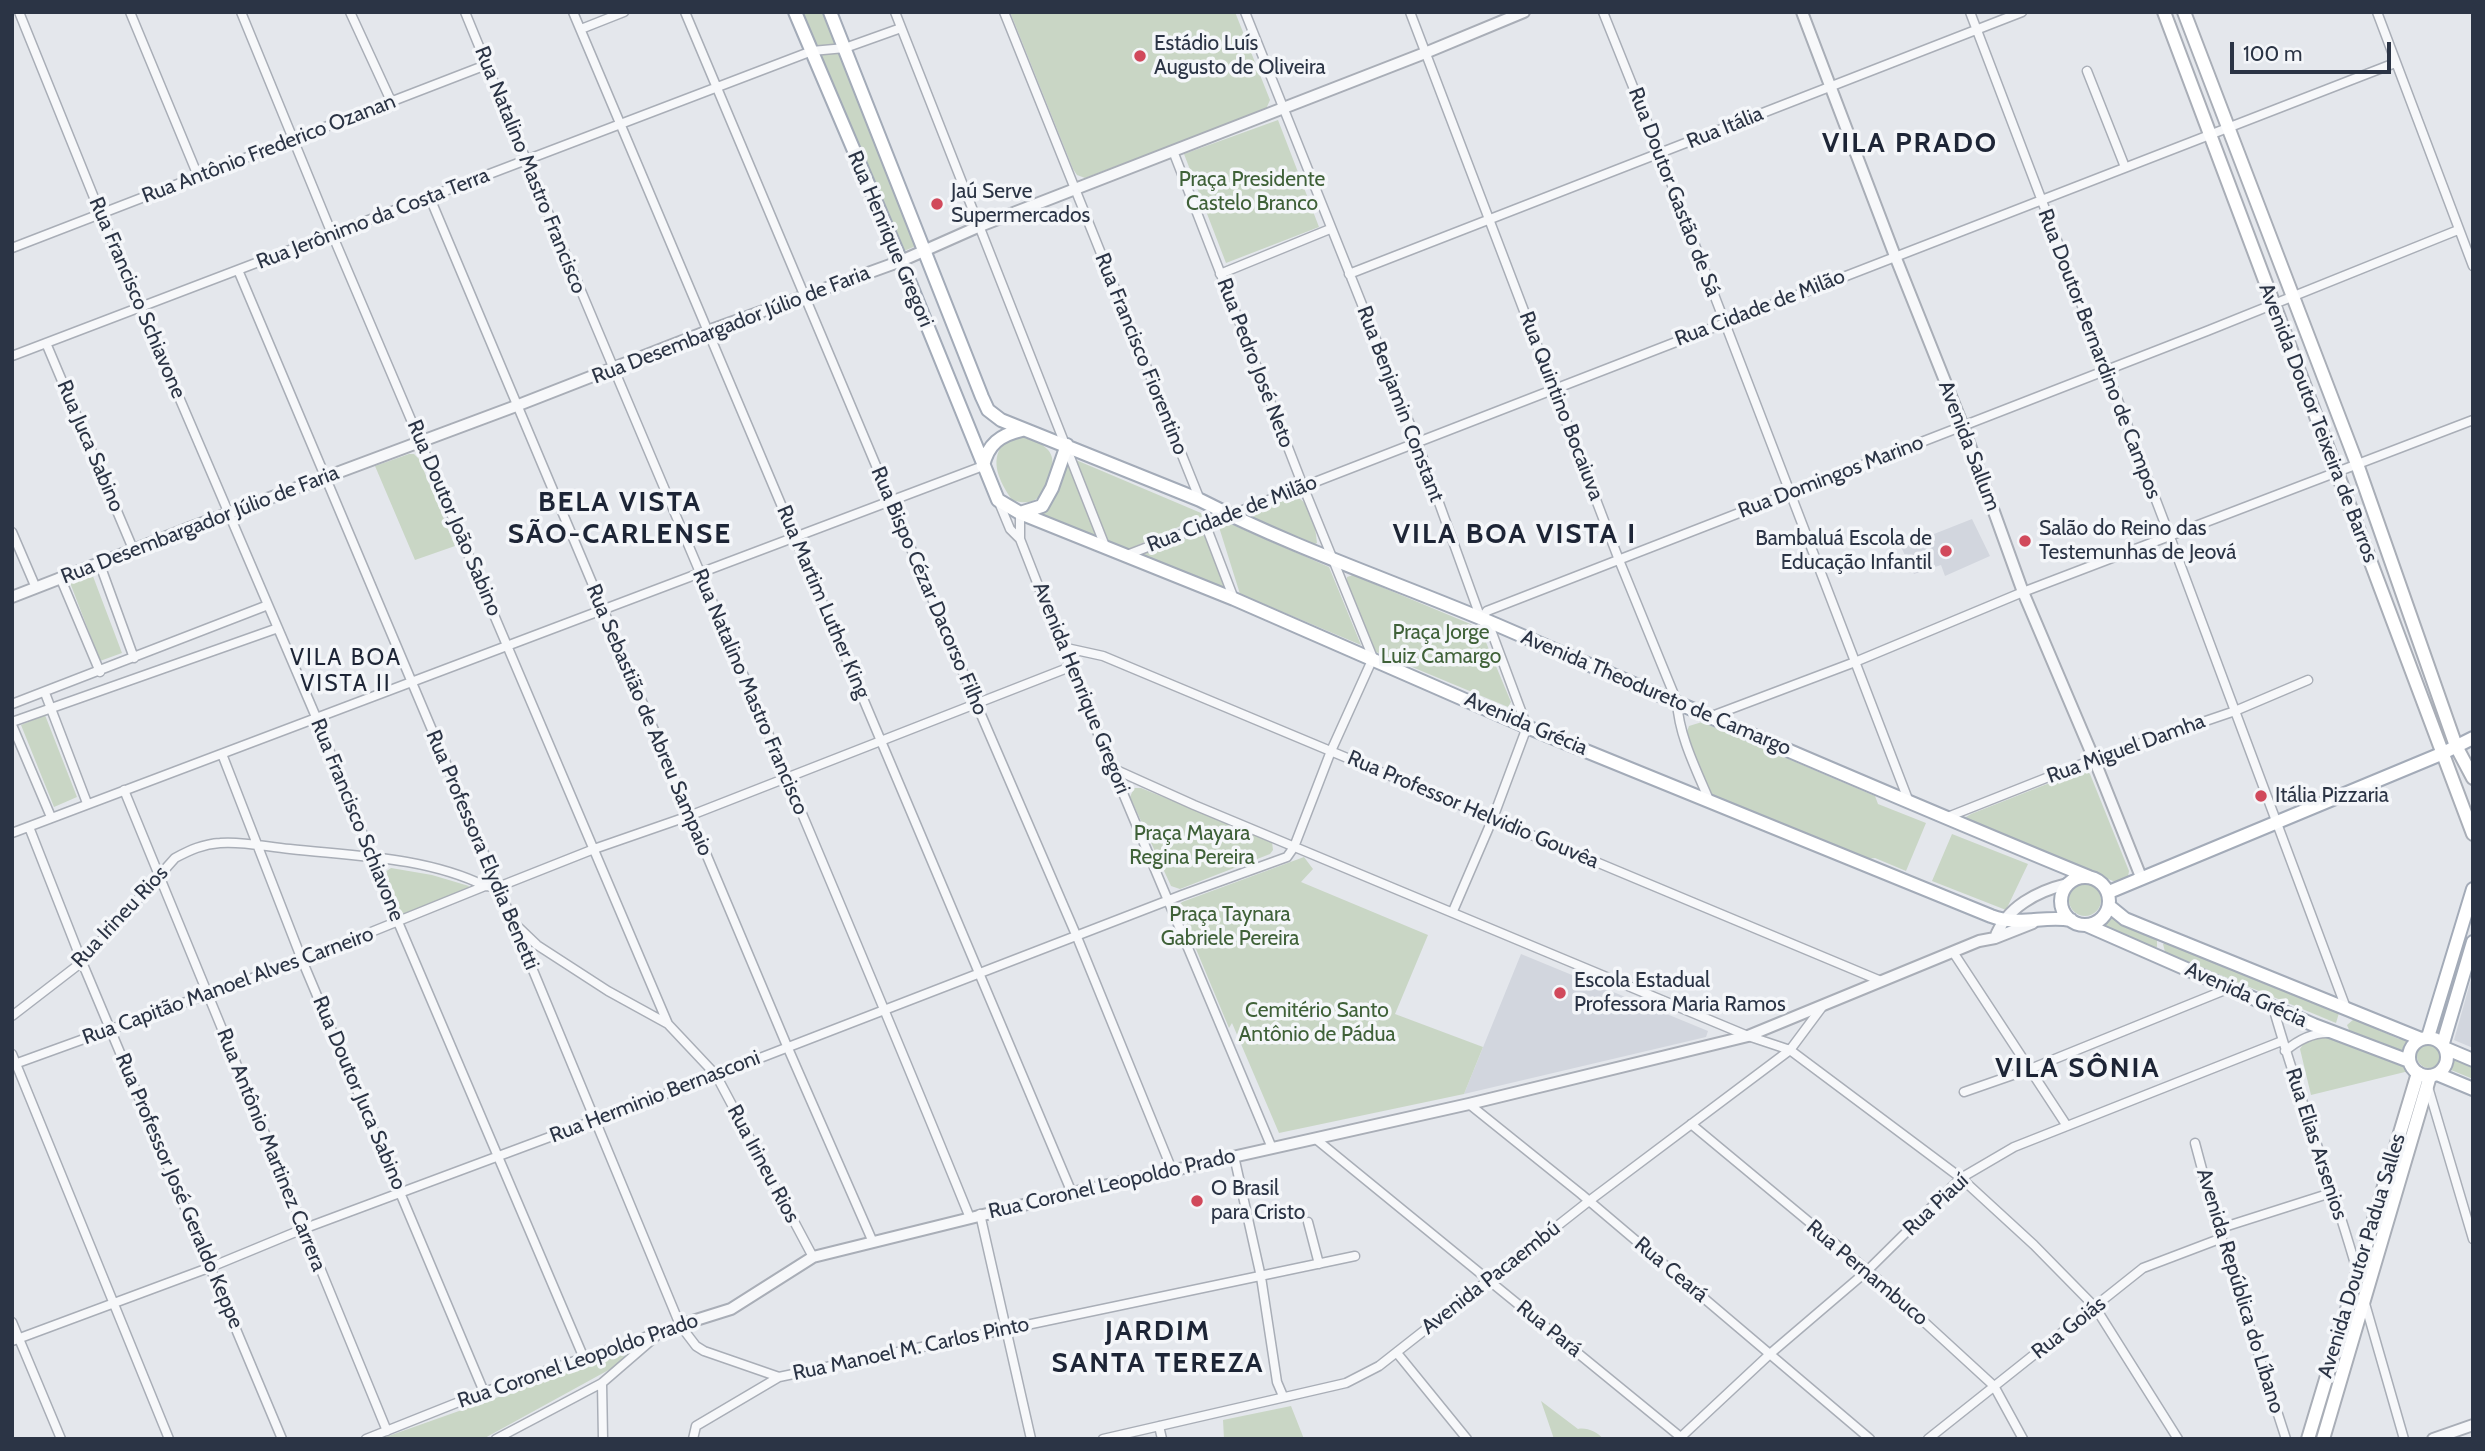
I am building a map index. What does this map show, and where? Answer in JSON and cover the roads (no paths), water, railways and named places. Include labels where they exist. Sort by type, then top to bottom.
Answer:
[{"type":"main road","name":"Rua Henrique Gregori","points":[[795,12],[901,261],[983,466]]},
{"type":"main road","name":"Rua Henrique Gregori","points":[[830,12],[988,410],[1022,430]]},
{"type":"main road","name":"Avenida Doutor Teixeira de Barros","points":[[2164,12],[2473,834]]},
{"type":"main road","name":"Avenida Doutor Teixeira de Barros","points":[[2184,12],[2357,464],[2456,746],[2473,778]]},
{"type":"main road","points":[[1022,430],[1067,445],[1052,488],[1042,506],[1020,513],[998,500],[983,466],[993,443],[1003,435],[1022,430]]},
{"type":"main road","name":"Avenida Theodureto de Camargo","points":[[1067,445],[2090,877]]},
{"type":"main road","name":"Avenida Grécia","points":[[1020,513],[1234,599],[1527,727],[2004,921],[2035,922]]},
{"type":"main road","points":[[2109,899],[2103,884],[2090,877],[2074,879],[2067,884],[2061,902],[2065,915],[2071,920],[2086,925],[2098,921],[2109,899],[2141,877],[2278,823],[2473,738]]},
{"type":"main road","points":[[2473,889],[2424,1038],[2409,1050],[2409,1061],[2428,1078],[2473,1088]]},
{"type":"main road","name":"Avenida Grécia","points":[[2109,899],[2125,919],[2347,1011],[2424,1038]]},
{"type":"main road","name":"Rua Coronel Leopoldo Prado","points":[[2035,922],[2053,918],[2071,920]]},
{"type":"main road","name":"Avenida Grécia","points":[[2086,925],[2314,1025],[2409,1061]]},
{"type":"main road","points":[[2154,955],[2160,949],[2163,934]]},
{"type":"main road","points":[[2428,1078],[2446,1064],[2445,1046],[2473,943]]},
{"type":"main road","points":[[2314,1025],[2324,1001]]},
{"type":"main road","points":[[2337,1034],[2347,1011]]},
{"type":"main road","points":[[2424,1038],[2473,1060]]},
{"type":"main road","name":"Avenida Doutor Padua Salles","points":[[2308,1439],[2357,1270],[2428,1078]]},
{"type":"main road","name":"Avenida Doutor Padua Salles","points":[[2323,1439],[2428,1078]]},
{"type":"street","name":"Rua Francisco Schiavone","points":[[19,12],[101,215],[278,628],[398,922],[583,1356]]},
{"type":"street","points":[[130,12],[198,176]]},
{"type":"street","name":"Rua Doutor João Sabino","points":[[241,12],[668,1024]]},
{"type":"street","points":[[350,12],[390,101]]},
{"type":"street","name":"Rua Natalino Mastro Francisco","points":[[465,12],[612,369],[975,1216],[1008,1329],[1031,1439]]},
{"type":"street","name":"Rua Martim Luther King","points":[[573,12],[1072,1193]]},
{"type":"street","points":[[581,29],[624,12]]},
{"type":"street","name":"Rua Bispo Cézar Dacorso Filho","points":[[685,12],[1077,937],[1172,1170]]},
{"type":"street","points":[[895,12],[1105,546]]},
{"type":"street","name":"Rua Francisco Fiorentino","points":[[1004,12],[1200,500]]},
{"type":"street","name":"Rua Benjamin Constant","points":[[1245,12],[1417,442],[1480,618],[1492,633],[1527,727]]},
{"type":"street","name":"Rua Quintino Bocaiuva","points":[[1410,12],[1619,560],[1676,702],[1677,714],[1689,751],[1709,800]]},
{"type":"street","name":"Rua Desembargador Júlio de Faria","points":[[12,597],[708,331],[901,261],[980,226],[1524,12]]},
{"type":"street","name":"Rua Doutor Gastão de Sá","points":[[1603,12],[1910,803]]},
{"type":"street","name":"Avenida Sallum","points":[[1802,12],[1963,426],[2023,593],[2141,877]]},
{"type":"street","name":"Rua Doutor Bernardino de Campos","points":[[1970,12],[2347,1011]]},
{"type":"street","name":"Rua Itália","points":[[1349,274],[2022,12]]},
{"type":"street","points":[[2376,12],[2473,266]]},
{"type":"street","name":"Rua Jerônimo da Costa Terra","points":[[12,356],[812,51],[845,48],[901,28]]},
{"type":"street","name":"Rua Cidade de Milão","points":[[1127,555],[2395,63]]},
{"type":"street","name":"Rua Antônio Frederico Ozanan","points":[[12,248],[486,65]]},
{"type":"street","points":[[2087,71],[2125,167]]},
{"type":"street","name":"Rua Pedro José Neto","points":[[1172,151],[1373,658]]},
{"type":"street","name":"Rua Sebastião de Abreu Sampaio","points":[[430,198],[689,816],[872,1240]]},
{"type":"street","points":[[1220,274],[1330,229]]},
{"type":"street","name":"Rua Domingos Marino","points":[[1480,618],[1487,611],[2273,305],[2458,230]]},
{"type":"street","name":"Rua Professora Elydia Benetti","points":[[238,270],[680,1325],[696,1346],[704,1351],[779,1377]]},
{"type":"street","name":"Rua Juca Sabino","points":[[46,344],[133,549]]},
{"type":"street","points":[[1712,716],[2473,420]]},
{"type":"street","points":[[12,833],[983,466]]},
{"type":"street","points":[[998,500],[1010,529],[1020,538]]},
{"type":"street","points":[[1020,513],[1020,538]]},
{"type":"street","points":[[1206,526],[1234,599]]},
{"type":"street","points":[[12,532],[36,588]]},
{"type":"street","name":"Avenida Henrique Gregori","points":[[1020,538],[1070,667],[1272,1148]]},
{"type":"street","points":[[99,562],[134,658]]},
{"type":"street","points":[[60,577],[100,672]]},
{"type":"street","points":[[12,704],[268,605]]},
{"type":"street","points":[[51,817],[12,724],[278,628]]},
{"type":"street","name":"Rua Professor Helvidio Gouvêa","points":[[1062,647],[1102,656],[1881,981]]},
{"type":"street","points":[[1294,847],[1331,751],[1373,658]]},
{"type":"street","name":"Rua Capitão Manoel Alves Carneiro","points":[[14,1064],[302,960],[485,886],[498,887],[594,849],[689,816],[1070,667]]},
{"type":"street","name":"Rua Miguel Damha","points":[[1945,818],[2094,759],[2235,711],[2308,680]]},
{"type":"street","points":[[45,693],[87,803]]},
{"type":"street","points":[[1453,911],[1493,818],[1527,727]]},
{"type":"street","name":"Rua Doutor Juca Sabino","points":[[222,754],[302,960],[484,1392]]},
{"type":"street","points":[[1114,769],[1748,1036],[1790,1050],[1961,1178],[2034,1245],[2095,1307],[2178,1439]]},
{"type":"street","name":"Rua Antônio Martinez Carrera","points":[[124,790],[387,1431]]},
{"type":"street","name":"Rua Professor José Geraldo Keppe","points":[[29,827],[82,962],[282,1439]]},
{"type":"street","name":"Rua Irineu Rios","points":[[12,1016],[82,962],[175,858],[192,848],[222,842],[372,858],[430,867],[464,876],[485,886]]},
{"type":"street","name":"Rua Herminio Bernasconi","points":[[16,1340],[1287,857],[1294,847]]},
{"type":"street","points":[[1995,938],[2004,921],[2026,901],[2046,890],[2067,884]]},
{"type":"street","name":"Rua Irineu Rios","points":[[513,922],[537,945],[608,991],[668,1024],[716,1075],[813,1256]]},
{"type":"street","name":"Rua Coronel Leopoldo Prado","points":[[366,1439],[583,1356],[731,1309],[813,1256],[1072,1193],[1317,1140],[1748,1036],[1979,941],[1995,938],[2035,922]]},
{"type":"street","points":[[1953,952],[2067,1126]]},
{"type":"street","points":[[1964,1092],[2030,1069],[2230,988]]},
{"type":"street","name":"Avenida Pacaembú","points":[[1102,1439],[1346,1383],[1379,1366],[1588,1201],[1790,1050],[1822,1007]]},
{"type":"street","name":"Rua Elias Arsenios","points":[[2273,1007],[2285,1051],[2334,1192],[2404,1439]]},
{"type":"street","points":[[2285,1051],[2311,1035],[2337,1034]]},
{"type":"street","name":"Rua Piauí","points":[[1682,1438],[1771,1353],[1867,1271],[1961,1178],[2005,1151],[2282,1041]]},
{"type":"street","points":[[12,1054],[170,1439]]},
{"type":"street","points":[[2428,1078],[2473,1239]]},
{"type":"street","name":"Rua Ceará","points":[[1469,1104],[1771,1353],[1870,1439]]},
{"type":"street","name":"Rua Pernambuco","points":[[1691,1124],[1867,1271],[1994,1387],[2023,1439]]},
{"type":"street","name":"Rua Pará","points":[[1317,1140],[1682,1438]]},
{"type":"street","name":"Avenida República do Líbano","points":[[2195,1143],[2218,1229],[2286,1439]]},
{"type":"street","points":[[1234,1156],[1261,1277],[1277,1382],[1283,1396]]},
{"type":"street","points":[[2218,1229],[2334,1192]]},
{"type":"street","points":[[1308,1222],[1319,1264]]},
{"type":"street","name":"Rua Goiás","points":[[1928,1439],[2143,1268],[2221,1238]]},
{"type":"street","name":"Rua Manoel M. Carlos Pinto","points":[[693,1439],[696,1426],[779,1377],[1355,1256]]},
{"type":"street","points":[[12,1322],[16,1340],[61,1439]]},
{"type":"street","points":[[496,1439],[511,1435],[602,1383],[663,1330]]},
{"type":"street","points":[[1397,1353],[1463,1437]]},
{"type":"street","points":[[602,1383],[603,1439]]},
{"type":"street","points":[[2433,1439],[2473,1424]]},
{"type":"street","points":[[1159,1426],[1163,1439]]},
{"type":"place","name":"Estádio Luís Augusto de Oliveira","points":[[1140,56]]},
{"type":"place","name":"Jaú Serve Supermercados","points":[[937,204]]},
{"type":"place","name":"Salão do Reino das Testemunhas de Jeová","points":[[2025,541]]},
{"type":"place","name":"Bambaluá Escola de Educação Infantil","points":[[1946,551]]},
{"type":"place","name":"Itália Pizzaria","points":[[2261,796]]},
{"type":"place","name":"Escola Estadual Professora Maria Ramos","points":[[1560,993]]},
{"type":"place","name":"O Brasil para Cristo","points":[[1197,1201]]},
{"type":"district","name":"VILA PRADO","points":[[1910,144]]},
{"type":"district","name":"BELA VISTA SÃO-CARLENSE","points":[[620,519]]},
{"type":"district","name":"VILA BOA VISTA I","points":[[1515,535]]},
{"type":"district","name":"VILA BOA VISTA II","points":[[346,671]]},
{"type":"district","name":"VILA SÔNIA","points":[[2078,1069]]},
{"type":"district","name":"JARDIM SANTA TEREZA","points":[[1158,1348]]},
{"type":"park label","name":"Praça Presidente Castelo Branco","points":[[1252,192]]},
{"type":"park label","name":"Praça Jorge Luiz Camargo","points":[[1441,645]]},
{"type":"park label","name":"Praça Mayara Regina Pereira","points":[[1192,846]]},
{"type":"park label","name":"Praça Taynara Gabriele Pereira","points":[[1230,927]]},
{"type":"park label","name":"Cemitério Santo Antônio de Pádua","points":[[1317,1023]]}]
